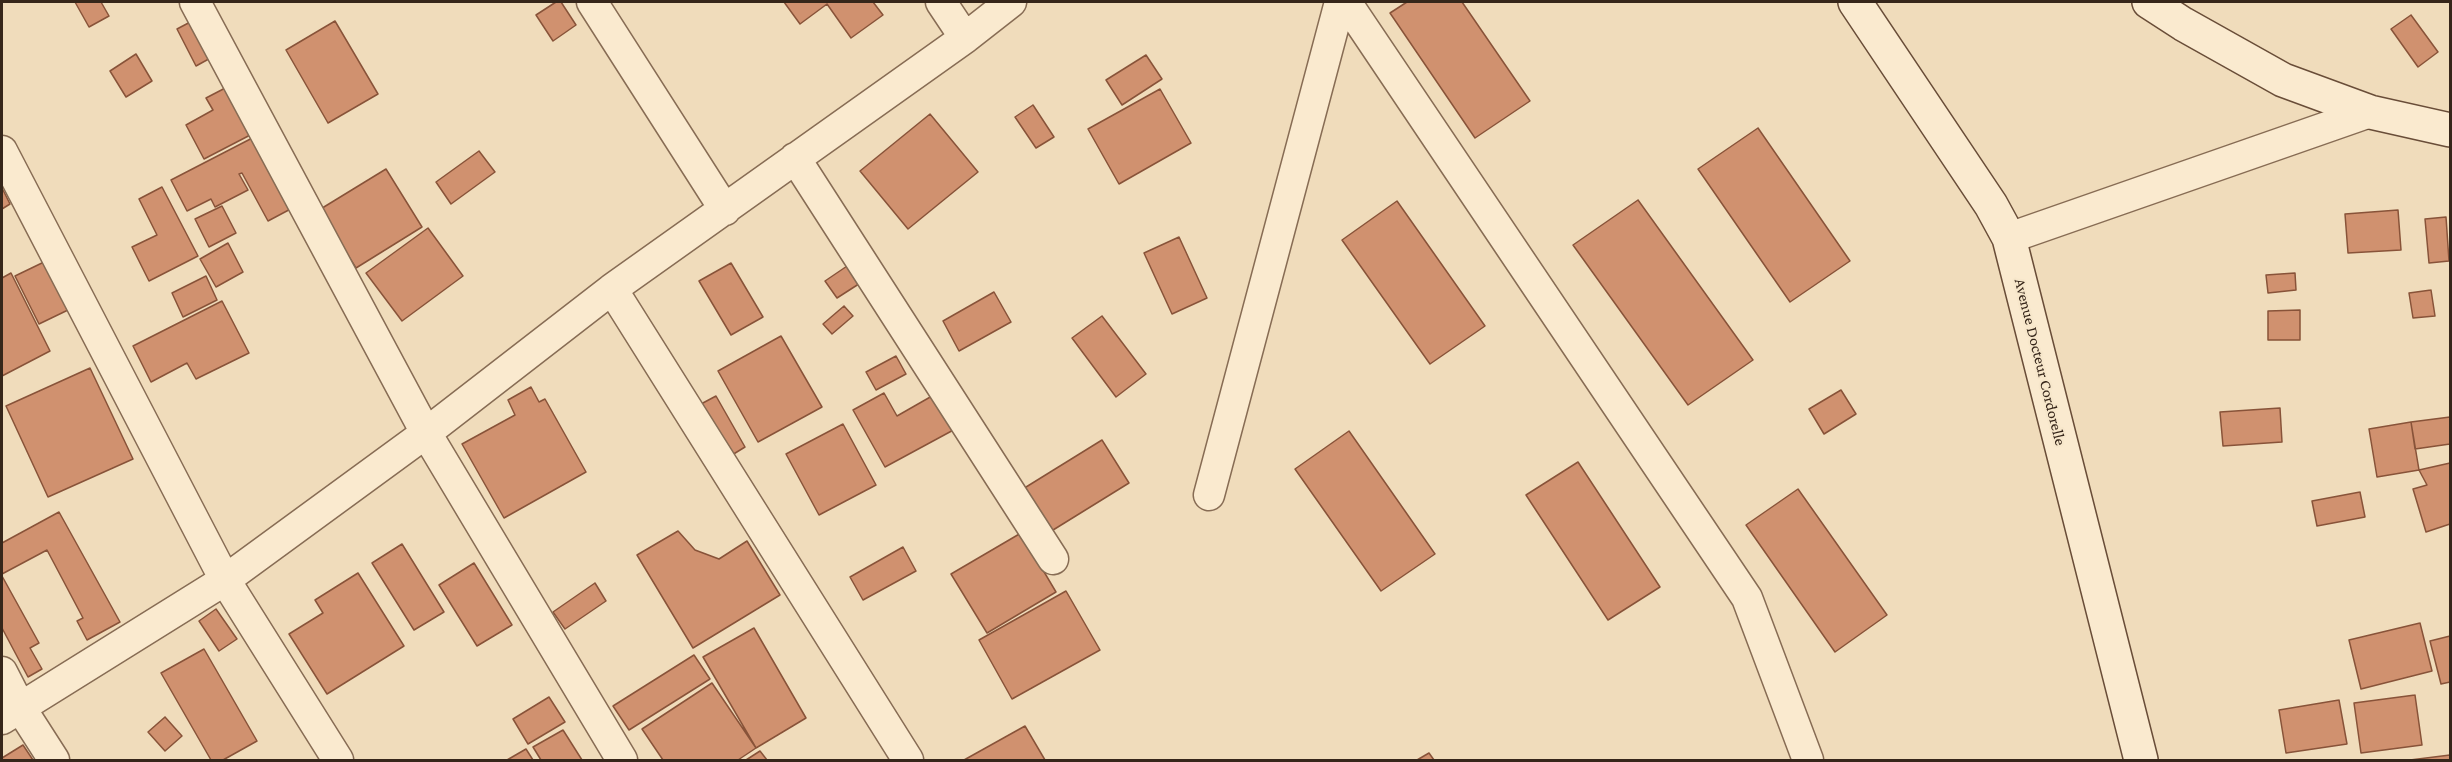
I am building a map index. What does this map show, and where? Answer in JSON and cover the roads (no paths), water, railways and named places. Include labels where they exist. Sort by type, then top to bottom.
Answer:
[{"type":"street","points":[[195,2],[426,433],[622,760]]},
{"type":"street","points":[[592,2],[725,210]]},
{"type":"street","points":[[940,2],[965,38]]},
{"type":"street","points":[[11,713],[225,580],[426,433],[612,290],[965,38],[1011,2]]},
{"type":"street","points":[[1209,495],[1340,2]]},
{"type":"street","points":[[1346,2],[1747,598],[1808,760]]},
{"type":"street","name":"Avenue Docteur Cordorelle","points":[[1856,2],[1992,205],[2009,238],[2141,760]]},
{"type":"street","points":[[2150,2],[2183,24],[2283,80],[2370,112],[2451,130]]},
{"type":"street","points":[[2009,238],[2370,112]]},
{"type":"street","points":[[2,151],[225,580],[338,760]]},
{"type":"street","points":[[795,158],[1053,559]]},
{"type":"street","points":[[612,290],[908,760]]},
{"type":"street","points":[[2,672],[11,713],[54,760]]}]
